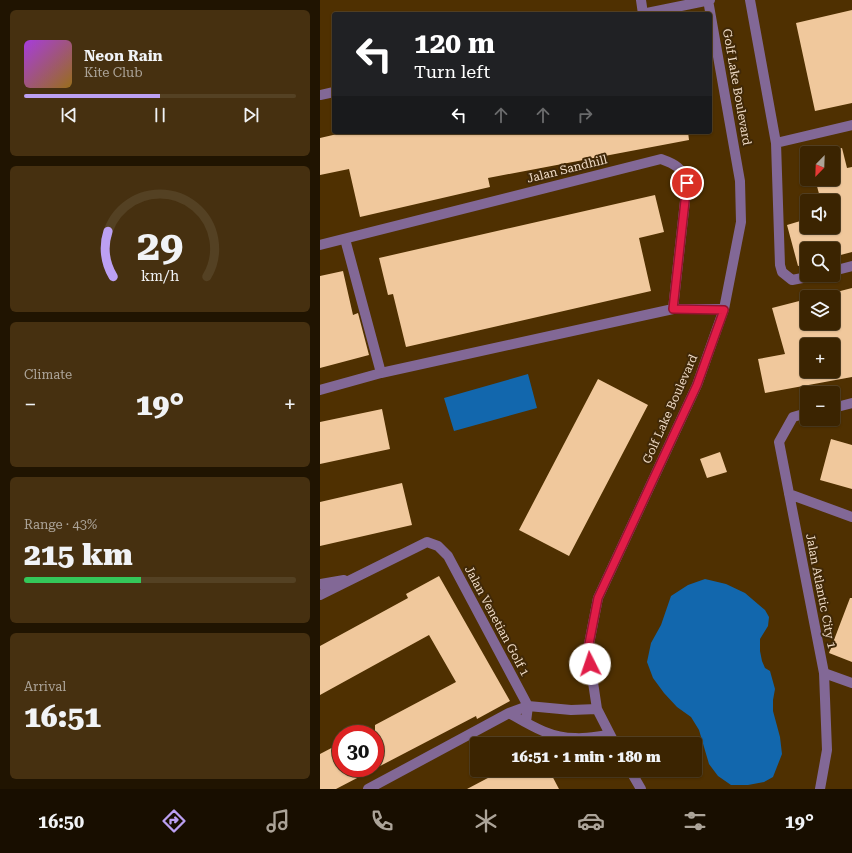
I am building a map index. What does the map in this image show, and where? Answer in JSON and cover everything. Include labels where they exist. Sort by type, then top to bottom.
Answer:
[{"type":"street","points":[[641,0],[643,12]]},
{"type":"street","points":[[652,12],[709,0]]},
{"type":"street","name":"Golf Lake Boulevard","points":[[709,0],[711,12]]},
{"type":"street","points":[[750,0],[776,143],[780,265],[782,272],[792,280],[800,278]]},
{"type":"street","name":"Golf Lake Boulevard","points":[[609,735],[597,709],[588,649],[598,598],[697,385],[724,310],[741,222],[740,181],[712,18]]},
{"type":"street","points":[[320,95],[332,92]]},
{"type":"street","points":[[776,143],[852,125]]},
{"type":"street","name":"Jalan Sandhill","points":[[320,245],[661,159],[679,166],[685,174],[687,183],[673,309]]},
{"type":"street","points":[[345,239],[381,373]]},
{"type":"street","points":[[840,269],[852,266]]},
{"type":"street","points":[[320,390],[381,373],[673,309],[724,310]]},
{"type":"street","points":[[840,406],[852,403]]},
{"type":"street","name":"Jalan Atlantic City 1","points":[[800,414],[793,416],[779,442],[824,673],[827,750],[820,789]]},
{"type":"street","points":[[789,494],[852,517]]},
{"type":"street","name":"Jalan Venetian Golf 1","points":[[352,579],[427,542],[438,546],[448,556],[528,706]]},
{"type":"street","points":[[320,584],[352,579]]},
{"type":"street","points":[[320,595],[352,579]]},
{"type":"street","points":[[824,673],[852,683]]},
{"type":"street","points":[[526,722],[528,706]]},
{"type":"street","points":[[368,789],[509,713],[528,706],[571,710],[597,709]]},
{"type":"street","points":[[509,713],[547,734],[556,736],[576,738],[609,735]]},
{"type":"street","points":[[634,777],[641,789]]},
{"type":"water","points":[[528,374],[537,408],[454,431],[444,398]]},
{"type":"water","points":[[705,579],[726,584],[745,593],[765,610],[769,617],[768,626],[760,639],[760,651],[765,668],[770,671],[775,689],[773,711],[780,737],[782,754],[773,777],[764,782],[748,785],[731,785],[718,776],[709,764],[702,737],[691,717],[677,707],[653,678],[647,662],[651,643],[661,625],[671,596],[688,585]]},
{"type":"building","points":[[852,10],[852,103],[815,111],[796,23]]},
{"type":"building","points":[[337,134],[688,134],[689,140],[488,178],[490,187],[360,217],[349,169],[320,175],[320,138]]},
{"type":"building","points":[[840,148],[842,148],[847,168],[852,167],[852,252],[840,255],[840,242],[800,242],[800,266],[798,266],[787,225],[800,221],[800,234],[840,234],[840,194],[819,194],[817,186],[840,186]]},
{"type":"building","points":[[655,195],[664,232],[639,238],[651,291],[406,347],[393,294],[388,295],[379,258]]},
{"type":"building","points":[[343,271],[353,315],[358,313],[369,355],[320,368],[320,276]]},
{"type":"building","points":[[852,288],[852,377],[765,393],[758,359],[785,354],[772,308],[800,301],[800,330],[840,330],[840,291]]},
{"type":"building","points":[[598,379],[648,405],[569,556],[519,530]]},
{"type":"building","points":[[382,409],[390,449],[320,464],[320,422]]},
{"type":"building","points":[[831,439],[852,445],[852,489],[820,480]]},
{"type":"building","points":[[720,452],[727,472],[707,478],[700,459]]},
{"type":"building","points":[[402,483],[412,525],[320,546],[320,502]]},
{"type":"building","points":[[439,576],[510,701],[477,719],[476,716],[384,764],[384,725],[375,725],[456,682],[429,635],[320,695],[320,646],[408,598],[406,594]]},
{"type":"building","points":[[850,598],[852,598],[852,662],[829,653]]},
{"type":"building","points":[[332,748],[332,777],[359,777],[336,789],[320,789],[320,754]]},
{"type":"building","points":[[490,777],[553,777],[559,789],[467,789]]},
{"type":"route","points":[[590,664],[588,649],[598,598],[697,385],[724,310],[673,309],[687,183]]}]
